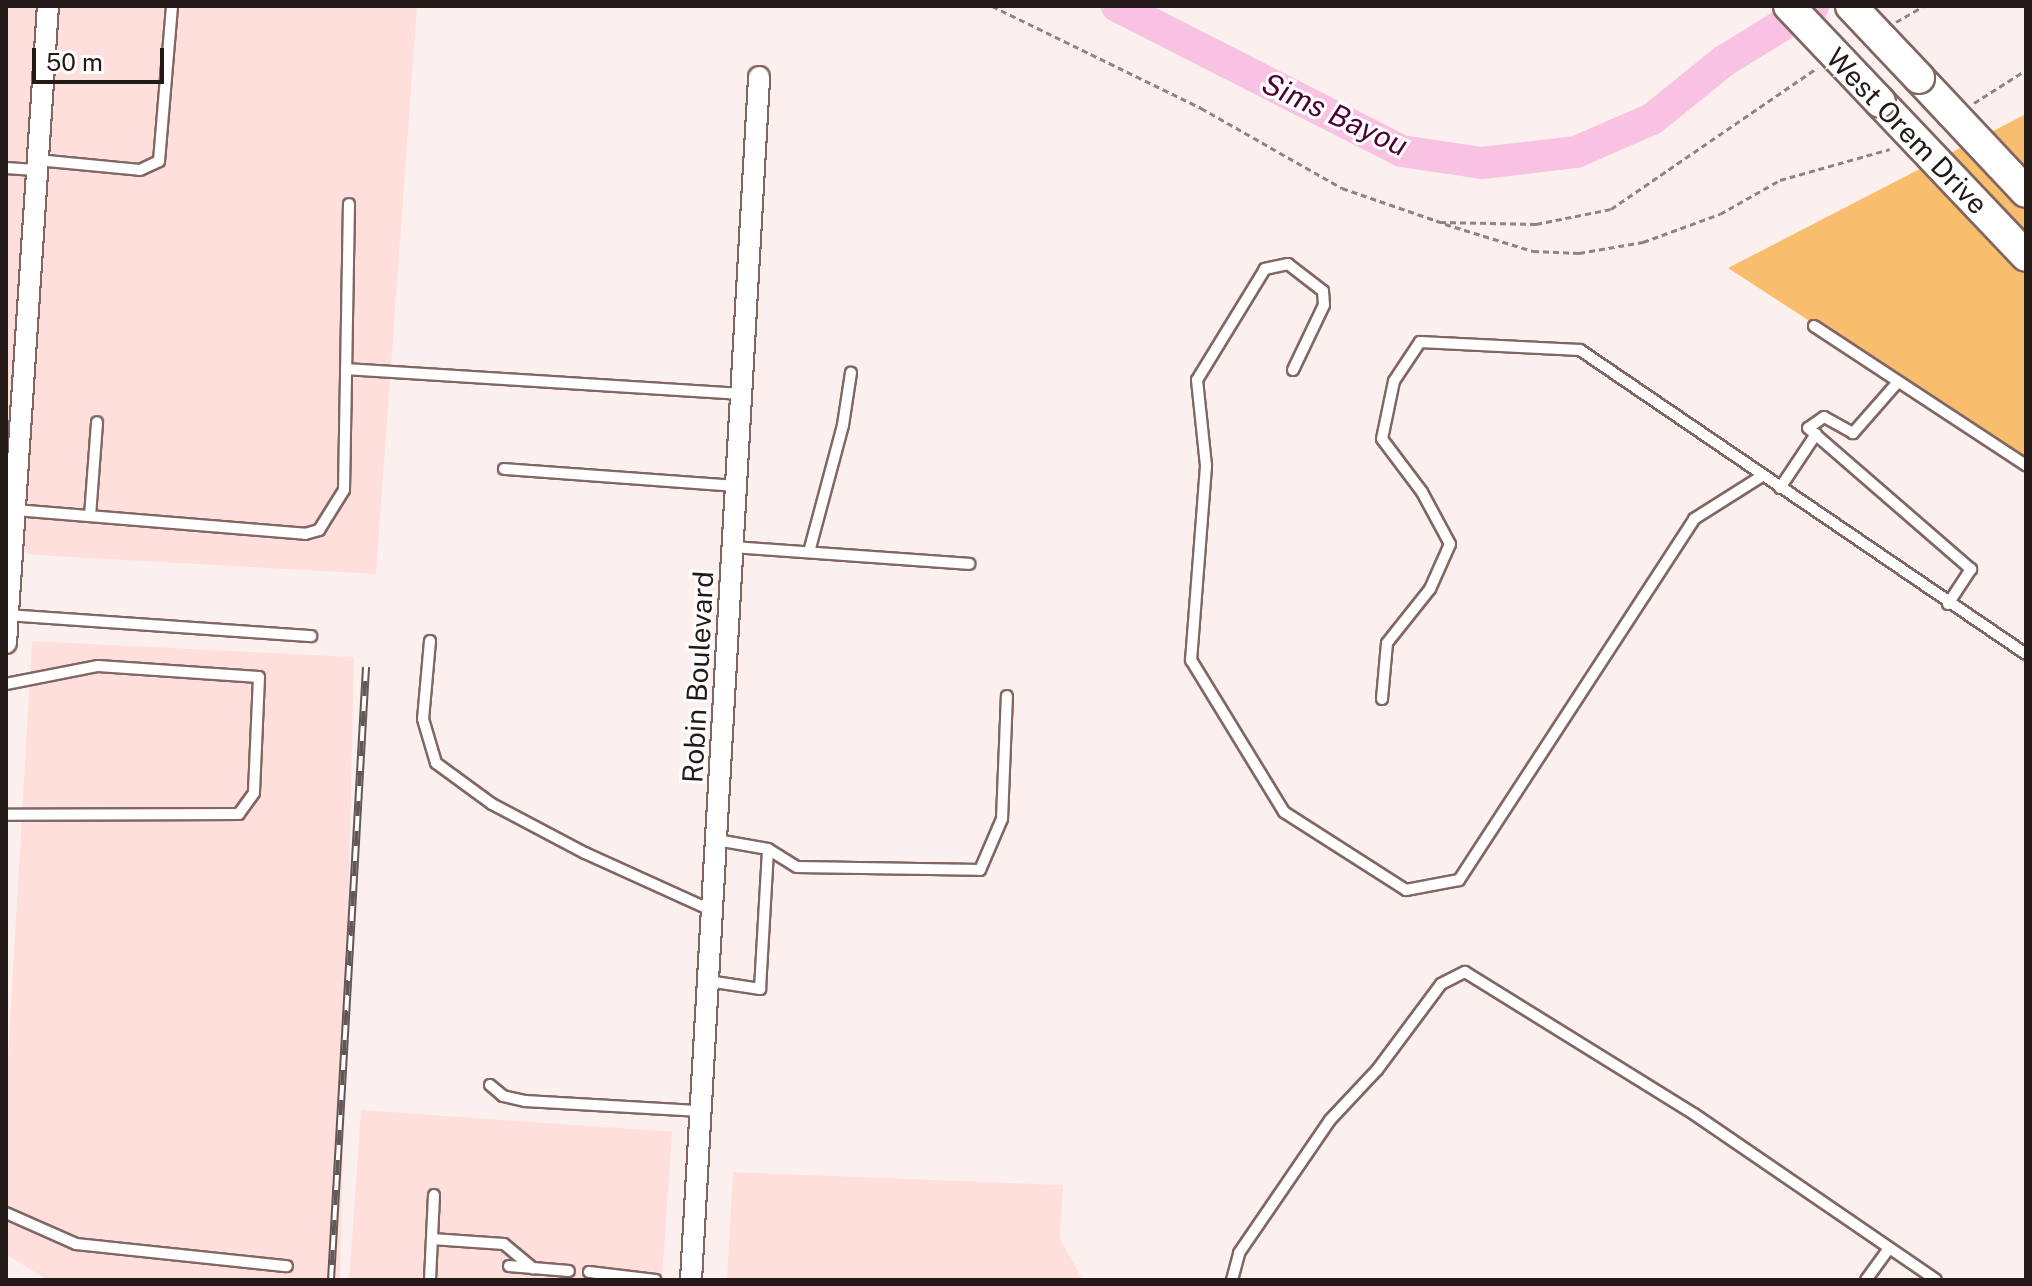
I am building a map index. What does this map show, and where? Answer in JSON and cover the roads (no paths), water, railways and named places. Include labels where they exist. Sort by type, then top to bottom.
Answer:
[{"type":"main road","name":"West Orem Drive","points":[[1789,6],[2026,256]]},
{"type":"main road","name":"West Orem Drive","points":[[1851,6],[2026,192]]},
{"type":"street","points":[[6,643],[15,510],[13,423],[48,6]]},
{"type":"street","name":"Robin Boulevard","points":[[691,1280],[759,77]]},
{"type":"lane","points":[[6,168],[36,165],[140,170],[159,161],[172,6]]},
{"type":"lane","points":[[15,510],[305,534],[319,530],[344,490],[349,204]]},
{"type":"lane","points":[[1293,370],[1324,305],[1323,291],[1288,264],[1265,269],[1197,380],[1206,466],[1191,660],[1284,812],[1406,890],[1459,880],[1694,519],[1762,476]]},
{"type":"lane","points":[[1814,326],[2026,465]]},
{"type":"lane","points":[[1382,699],[1387,643],[1430,589],[1450,544],[1422,492],[1382,439],[1394,381],[1420,342],[1580,350],[1948,604],[2026,654]]},
{"type":"lane","points":[[346,369],[743,395]]},
{"type":"lane","points":[[809,552],[843,425],[851,373]]},
{"type":"lane","points":[[1897,383],[1853,433],[1823,417],[1809,426],[1971,569],[1948,604]]},
{"type":"lane","points":[[90,516],[97,422]]},
{"type":"lane","points":[[1780,488],[1816,434]]},
{"type":"lane","points":[[504,469],[738,486]]},
{"type":"lane","points":[[734,547],[969,564]]},
{"type":"lane","points":[[8,615],[311,636]]},
{"type":"lane","points":[[430,641],[423,719],[436,763],[479,796],[572,846],[713,911]]},
{"type":"lane","points":[[6,684],[98,666],[259,677],[254,793],[239,814],[6,815]]},
{"type":"lane","points":[[717,840],[768,849],[797,867],[980,870],[1002,819],[1007,696]]},
{"type":"lane","points":[[708,981],[760,989],[768,849]]},
{"type":"lane","points":[[1232,1280],[1239,1253],[1330,1120],[1377,1070],[1441,984],[1465,972],[1694,1114],[1936,1280]]},
{"type":"lane","points":[[490,1085],[503,1096],[525,1101],[701,1111]]},
{"type":"lane","points":[[430,1280],[434,1195]]},
{"type":"lane","points":[[6,1213],[76,1244],[287,1266]]},
{"type":"lane","points":[[432,1239],[504,1244],[533,1268]]},
{"type":"lane","points":[[1866,1280],[1889,1248]]},
{"type":"lane","points":[[509,1266],[569,1271]]},
{"type":"lane","points":[[589,1272],[656,1280]]},
{"type":"waterway","name":"Sims Bayou","points":[[1117,6],[1401,151],[1482,163],[1576,152],[1652,119],[1724,61],[1813,6]]},
{"type":"railway","points":[[331,1280],[366,667]]}]
